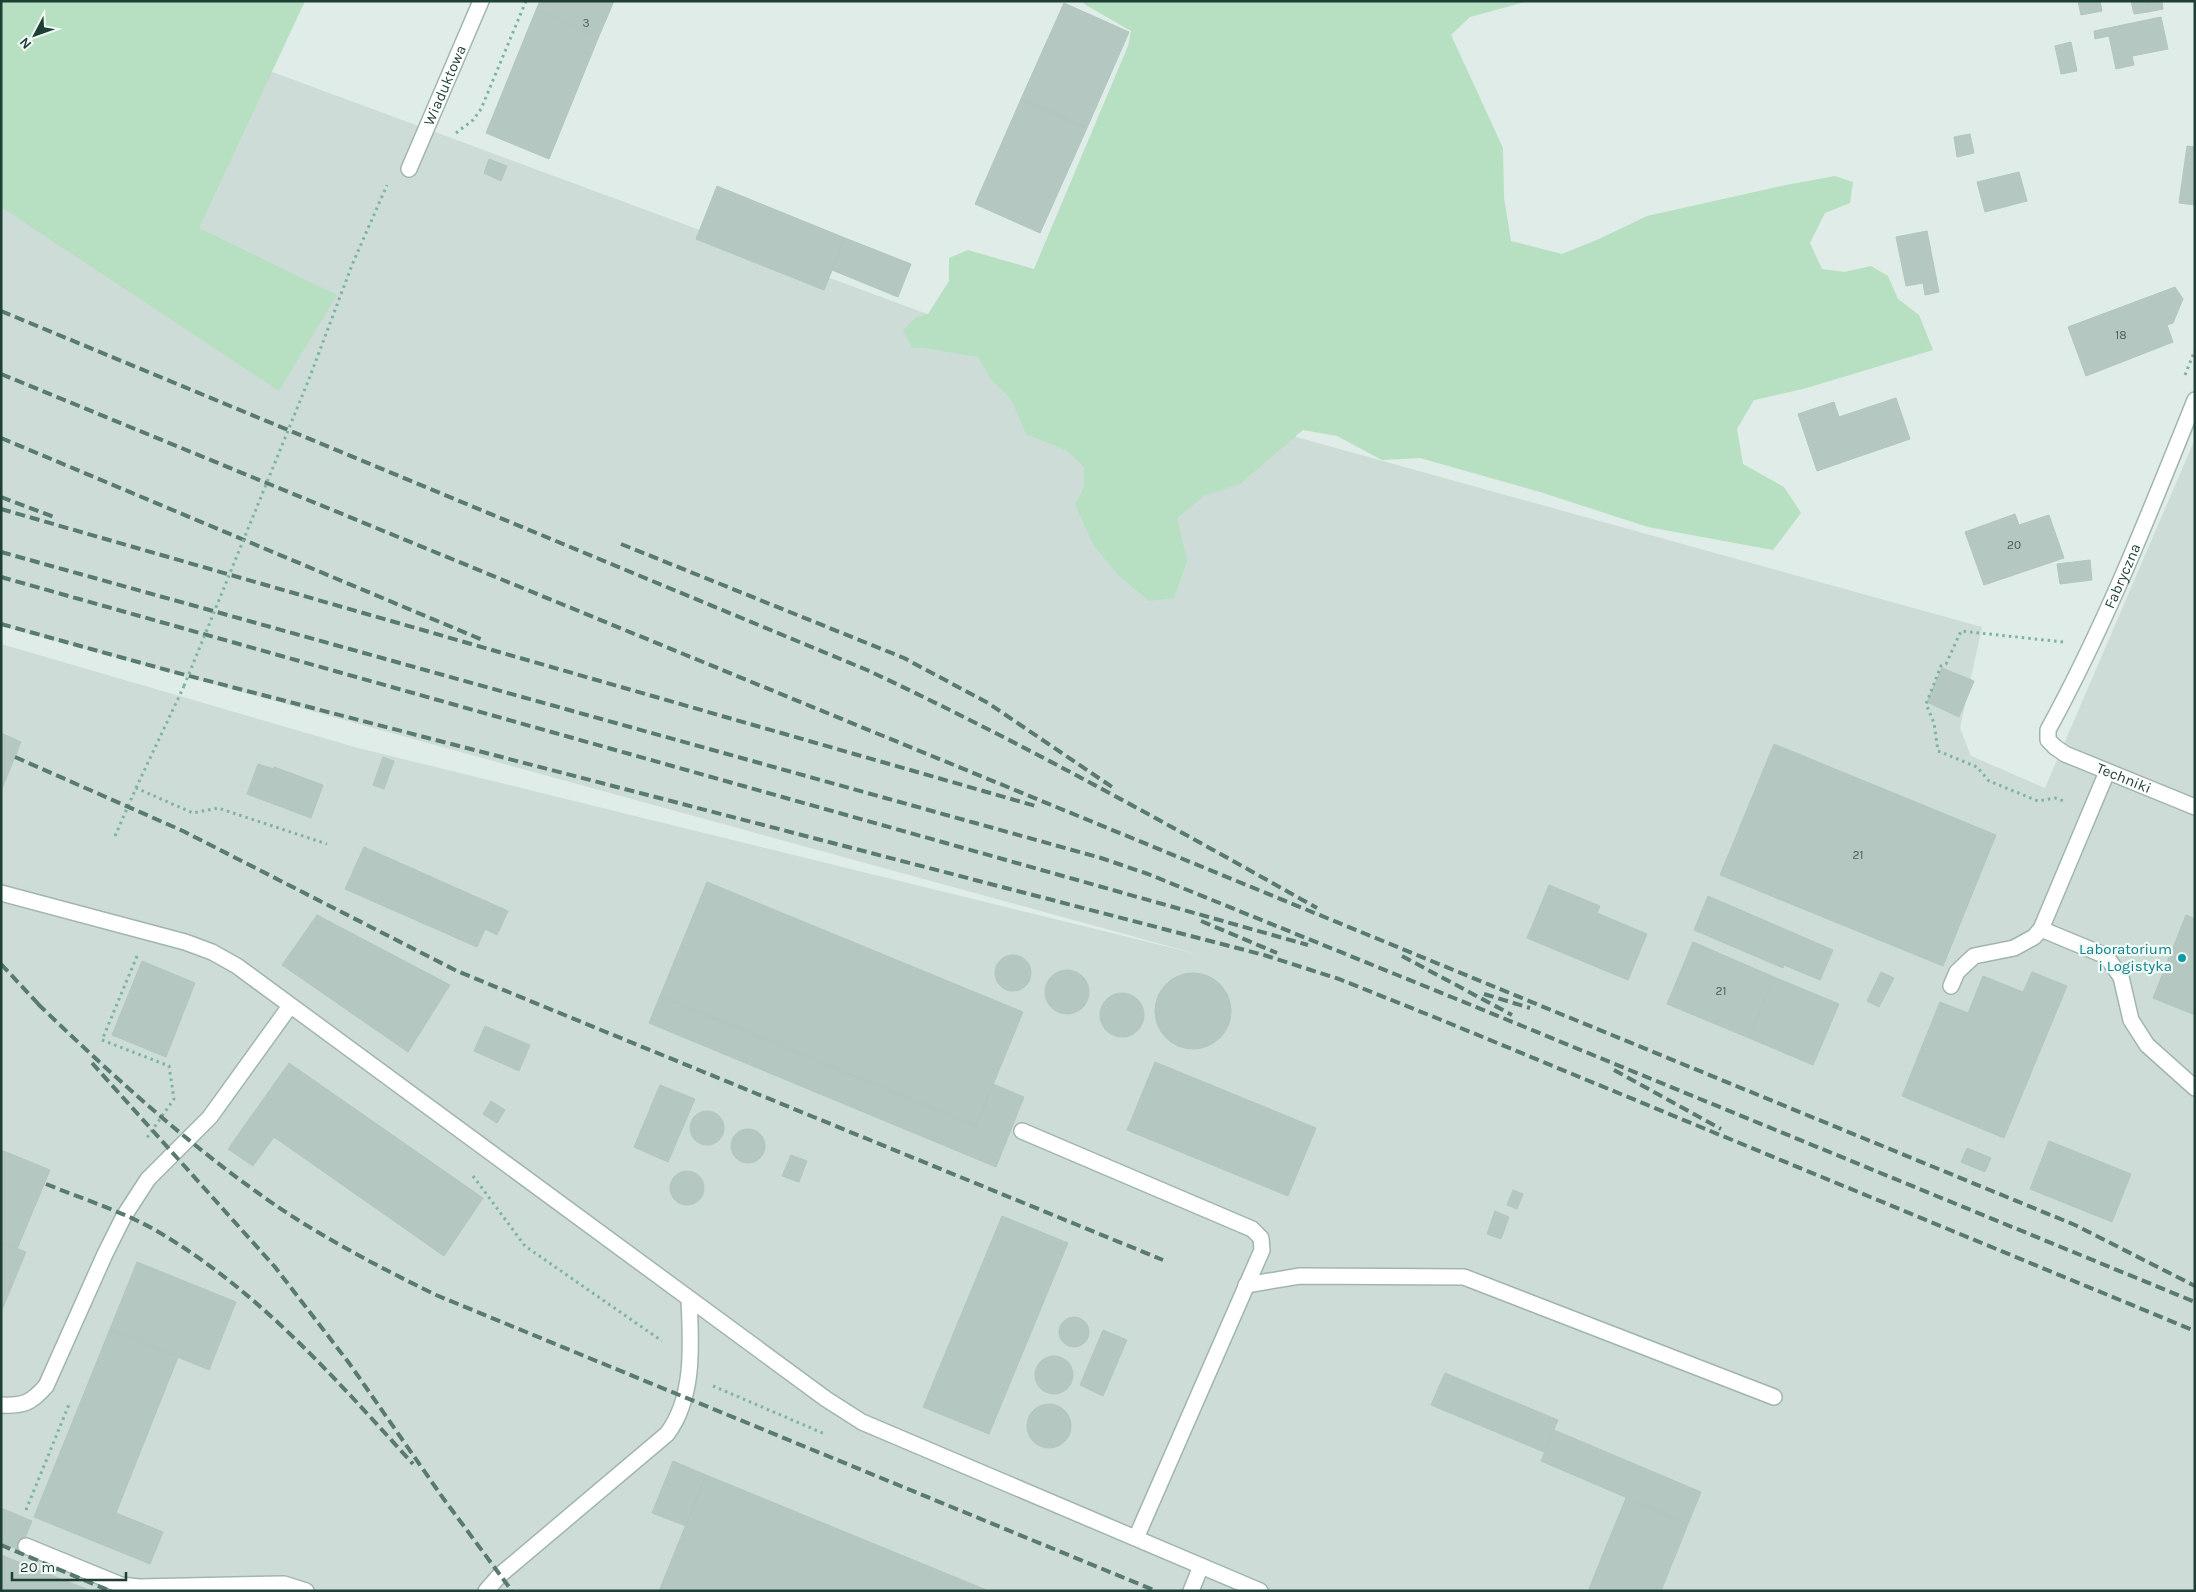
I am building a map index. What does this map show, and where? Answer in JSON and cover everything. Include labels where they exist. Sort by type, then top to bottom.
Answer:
[{"type":"street","name":"Wiaduktowa","points":[[409,169],[481,1]]},
{"type":"street","name":"Fabryczna","points":[[2055,747],[2048,740],[2048,730],[2078,675],[2133,552],[2195,400]]},
{"type":"street","name":"Techniki","points":[[2055,747],[2065,754],[2195,807]]},
{"type":"street","points":[[1950,986],[1957,972],[1974,956],[2014,948],[2034,937],[2042,930],[2107,772]]},
{"type":"street","points":[[1,892],[185,942],[212,952],[237,966],[826,1399],[862,1422],[1260,1591]]},
{"type":"street","points":[[2042,930],[2106,956],[2122,977],[2131,1020],[2146,1046],[2195,1088]]},
{"type":"street","points":[[1,1406],[16,1406],[33,1401],[46,1386],[104,1254],[124,1216],[148,1179],[210,1117],[290,1006]]},
{"type":"street","points":[[1022,1130],[1252,1229],[1261,1238],[1262,1250],[1136,1538]]},
{"type":"street","points":[[1246,1285],[1300,1276],[1464,1277],[1774,1397]]},
{"type":"street","points":[[486,1591],[500,1575],[667,1434],[675,1424],[682,1407],[689,1365],[691,1345],[689,1299]]},
{"type":"street","points":[[26,1546],[121,1584],[139,1587],[284,1584],[306,1591]]},
{"type":"street","points":[[1191,1591],[1201,1566]]},
{"type":"path","points":[[115,836],[184,686],[309,379],[352,265]]},
{"type":"path","points":[[136,788],[193,813],[218,808],[327,844]]},
{"type":"path","points":[[139,951],[102,1040],[168,1066],[174,1099],[142,1146]]},
{"type":"path","points":[[466,1169],[525,1246],[659,1339],[708,1384],[827,1434]]},
{"type":"path","points":[[26,1510],[74,1394]]},
{"type":"shaded area","points":[[1,1],[80,1],[1152,397],[1982,627],[1960,728],[1971,756],[2045,788],[2195,439],[2195,1591],[1,1591],[1,644],[358,748],[1201,955],[1,626]]},
{"type":"green space","points":[[1,1],[305,1],[199,228],[337,295],[279,391],[1,207]]},
{"type":"green space","points":[[1084,1],[1529,1],[1470,17],[1451,35],[1503,148],[1504,198],[1511,241],[1562,254],[1647,216],[1835,176],[1853,182],[1850,203],[1825,213],[1810,243],[1822,269],[1844,272],[1871,266],[1888,276],[1898,299],[1919,315],[1933,350],[1803,389],[1754,400],[1737,429],[1743,464],[1784,487],[1801,513],[1773,550],[1648,527],[1540,492],[1420,458],[1382,460],[1337,436],[1303,430],[1240,484],[1204,496],[1177,518],[1187,561],[1174,598],[1149,601],[1119,576],[1094,546],[1075,505],[1084,487],[1084,467],[1066,450],[1026,434],[1012,401],[991,379],[978,357],[924,348],[912,348],[903,330],[915,318],[928,314],[949,281],[949,258],[968,250],[1034,269],[1128,46],[1131,31],[1084,4]]},
{"type":"building","points":[[540,1],[614,1],[599,36],[536,10]]},
{"type":"building","points":[[2078,1],[2100,1],[2102,11],[2081,15]]},
{"type":"building","points":[[2131,1],[2146,1],[2148,12],[2134,14]]},
{"type":"building","points":[[2146,1],[2162,1],[2163,9],[2148,12]]},
{"type":"building","points":[[1064,3],[1129,32],[1087,128],[1021,99]]},
{"type":"building","points":[[536,10],[599,36],[549,159],[486,133]]},
{"type":"building","points":[[2161,17],[2168,49],[2132,56],[2134,65],[2116,69],[2109,36],[2095,39],[2094,31]]},
{"type":"building","points":[[2071,42],[2077,71],[2061,74],[2055,46]]},
{"type":"building","points":[[1021,99],[1087,128],[1040,233],[975,204]]},
{"type":"building","points":[[1970,134],[1974,153],[1957,157],[1954,137]]},
{"type":"building","points":[[2187,146],[2195,147],[2195,205],[2179,203]]},
{"type":"building","points":[[489,159],[507,166],[501,181],[484,173]]},
{"type":"building","points":[[2019,172],[2027,201],[1985,212],[1977,182]]},
{"type":"building","points":[[717,186],[845,238],[824,290],[696,239]]},
{"type":"building","points":[[1927,231],[1939,292],[1925,295],[1923,283],[1906,286],[1896,237]]},
{"type":"building","points":[[845,238],[911,264],[898,297],[832,270]]},
{"type":"building","points":[[2175,287],[2183,299],[2173,323],[2167,325],[2173,342],[2086,376],[2068,327]]},
{"type":"building","points":[[1896,398],[1910,439],[1817,471],[1798,414],[1834,402],[1839,417]]},
{"type":"building","points":[[2015,514],[2019,525],[2049,515],[2064,558],[1984,585],[1965,532]]},
{"type":"building","points":[[2090,560],[2092,580],[2060,584],[2057,564]]},
{"type":"building","points":[[1942,668],[1974,681],[1959,717],[1927,702]]},
{"type":"building","points":[[1,733],[21,742],[1,791]]},
{"type":"building","points":[[1774,744],[1996,835],[1943,966],[1720,875]]},
{"type":"building","points":[[383,757],[394,761],[384,789],[373,785]]},
{"type":"building","points":[[258,764],[274,769],[274,767],[323,785],[311,818],[247,794]]},
{"type":"building","points":[[364,847],[508,911],[497,935],[485,929],[477,947],[345,889]]},
{"type":"building","points":[[707,882],[1023,1012],[976,1126],[660,996]]},
{"type":"building","points":[[1549,885],[1600,906],[1597,913],[1647,934],[1628,980],[1527,938]]},
{"type":"building","points":[[1708,896],[1833,950],[1820,980],[1784,965],[1783,968],[1694,930]]},
{"type":"building","points":[[317,915],[450,985],[408,1052],[282,965]]},
{"type":"building","name":"Laboratorium i Logistyka","points":[[2186,915],[2195,919],[2195,1015],[2153,998]]},
{"type":"building","points":[[1693,942],[1774,977],[1749,1038],[1667,1004]]},
{"type":"building","points":[[1013,955],[1020,956],[1026,960],[1030,966],[1030,980],[1026,986],[1020,990],[1013,991],[1006,990],[1000,986],[996,980],[995,973],[996,966],[1000,960],[1006,956]]},
{"type":"building","points":[[142,961],[195,983],[166,1057],[112,1035]]},
{"type":"building","points":[[1071,970],[1083,976],[1088,983],[1088,1001],[1083,1008],[1076,1013],[1063,1014],[1055,1011],[1048,1004],[1045,988],[1048,980],[1055,973]]},
{"type":"building","points":[[1881,972],[1894,978],[1879,1007],[1867,1001]]},
{"type":"building","points":[[2032,972],[2067,986],[2004,1138],[1902,1096],[1940,1002],[1968,1013],[1983,976],[2023,992]]},
{"type":"building","points":[[1193,973],[1208,976],[1220,984],[1228,996],[1231,1011],[1228,1026],[1220,1038],[1208,1046],[1193,1049],[1178,1046],[1166,1038],[1158,1026],[1155,1011],[1158,996],[1166,984],[1178,976]]},
{"type":"building","points":[[1774,977],[1839,1004],[1813,1065],[1749,1038]]},
{"type":"building","points":[[1126,993],[1138,999],[1143,1006],[1143,1024],[1138,1031],[1131,1036],[1118,1037],[1110,1034],[1103,1027],[1100,1011],[1103,1003],[1110,996]]},
{"type":"building","points":[[660,996],[976,1126],[993,1084],[1024,1097],[996,1167],[649,1023]]},
{"type":"building","points":[[485,1026],[530,1045],[519,1071],[474,1051]]},
{"type":"building","points":[[1155,1062],[1316,1128],[1288,1196],[1127,1130]]},
{"type":"building","points":[[289,1063],[483,1198],[444,1256],[274,1137],[253,1166],[228,1149]]},
{"type":"building","points":[[660,1085],[695,1099],[668,1162],[634,1147]]},
{"type":"building","points":[[491,1101],[505,1110],[497,1123],[483,1114]]},
{"type":"building","points":[[707,1111],[714,1112],[719,1116],[723,1121],[723,1135],[719,1140],[714,1144],[707,1145],[700,1144],[695,1140],[691,1135],[690,1128],[691,1121],[695,1116],[700,1112]]},
{"type":"building","points":[[748,1129],[755,1130],[760,1134],[764,1139],[764,1153],[760,1158],[755,1162],[748,1163],[741,1162],[736,1158],[732,1153],[731,1146],[732,1139],[736,1134],[741,1130]]},
{"type":"building","points":[[2049,1141],[2131,1174],[2112,1222],[2030,1189]]},
{"type":"building","points":[[1967,1148],[1991,1158],[1985,1172],[1961,1162]]},
{"type":"building","points":[[1,1150],[50,1170],[17,1249],[1,1242]]},
{"type":"building","points":[[791,1155],[807,1161],[799,1182],[782,1176]]},
{"type":"building","points":[[687,1171],[694,1172],[699,1176],[703,1181],[703,1195],[699,1200],[694,1204],[687,1205],[680,1204],[675,1200],[671,1195],[670,1188],[671,1181],[675,1176],[680,1172]]},
{"type":"building","points":[[1513,1190],[1523,1194],[1517,1209],[1507,1205]]},
{"type":"building","points":[[1495,1211],[1509,1217],[1501,1239],[1487,1234]]},
{"type":"building","points":[[1002,1216],[1068,1243],[989,1434],[923,1407]]},
{"type":"building","points":[[1,1242],[26,1252],[1,1312]]},
{"type":"building","points":[[137,1262],[236,1302],[209,1370],[110,1329]]},
{"type":"building","points":[[1074,1317],[1080,1318],[1088,1326],[1088,1338],[1080,1346],[1074,1347],[1068,1346],[1060,1338],[1059,1332],[1060,1326],[1068,1318]]},
{"type":"building","points":[[110,1329],[178,1357],[116,1513],[163,1532],[150,1564],[34,1517]]},
{"type":"building","points":[[1103,1330],[1127,1340],[1103,1396],[1080,1385]]},
{"type":"building","points":[[1054,1356],[1067,1362],[1073,1375],[1067,1388],[1054,1394],[1041,1388],[1035,1375],[1041,1362]]},
{"type":"building","points":[[1445,1373],[1558,1420],[1544,1452],[1431,1405]]},
{"type":"building","points":[[1053,1404],[1065,1410],[1070,1417],[1070,1435],[1065,1442],[1058,1447],[1045,1448],[1033,1442],[1028,1435],[1027,1422],[1033,1410],[1040,1405]]},
{"type":"building","points":[[1554,1430],[1701,1492],[1688,1524],[1541,1461]]},
{"type":"building","points":[[673,1461],[706,1475],[686,1526],[652,1513]]},
{"type":"building","points":[[706,1475],[989,1591],[659,1591]]},
{"type":"building","points":[[1626,1498],[1688,1524],[1661,1591],[1588,1591]]},
{"type":"building","points":[[1,1508],[32,1521],[20,1550],[1,1543]]},
{"type":"building","points":[[1,1555],[91,1591],[1,1591]]},
{"type":"railway","points":[[1,311],[867,670],[1038,755],[1317,908]]},
{"type":"railway","points":[[1,374],[2075,1225],[2195,1286]]},
{"type":"railway","points":[[1,438],[485,641]]},
{"type":"railway","points":[[1,497],[54,517]]},
{"type":"railway","points":[[1,509],[1039,807]]},
{"type":"railway","points":[[621,544],[904,658],[988,703],[1115,789]]},
{"type":"railway","points":[[1,552],[1101,858],[1148,874],[2195,1302]]},
{"type":"railway","points":[[1,577],[1308,945]]},
{"type":"railway","points":[[1,624],[174,672],[1264,955],[1339,979],[2195,1331]]},
{"type":"railway","points":[[15,757],[183,831],[457,971],[1163,1260]]},
{"type":"railway","points":[[1201,921],[1277,953]]},
{"type":"railway","points":[[1402,956],[1512,1015]]},
{"type":"railway","points":[[1,964],[42,1008]]},
{"type":"railway","points":[[1484,994],[1530,1008]]},
{"type":"railway","points":[[38,1004],[127,1087],[221,1166],[287,1213],[379,1266],[436,1295],[1156,1591]]},
{"type":"railway","points":[[92,1063],[275,1267],[349,1363],[443,1498],[512,1591]]},
{"type":"railway","points":[[1614,1070],[1721,1129]]},
{"type":"railway","points":[[46,1184],[143,1223],[192,1253],[227,1279],[293,1336],[413,1464]]},
{"type":"railway","points":[[1,1545],[110,1591]]},
{"type":"place","name":"Laboratorium i Logistyka","points":[[2182,958]]}]
